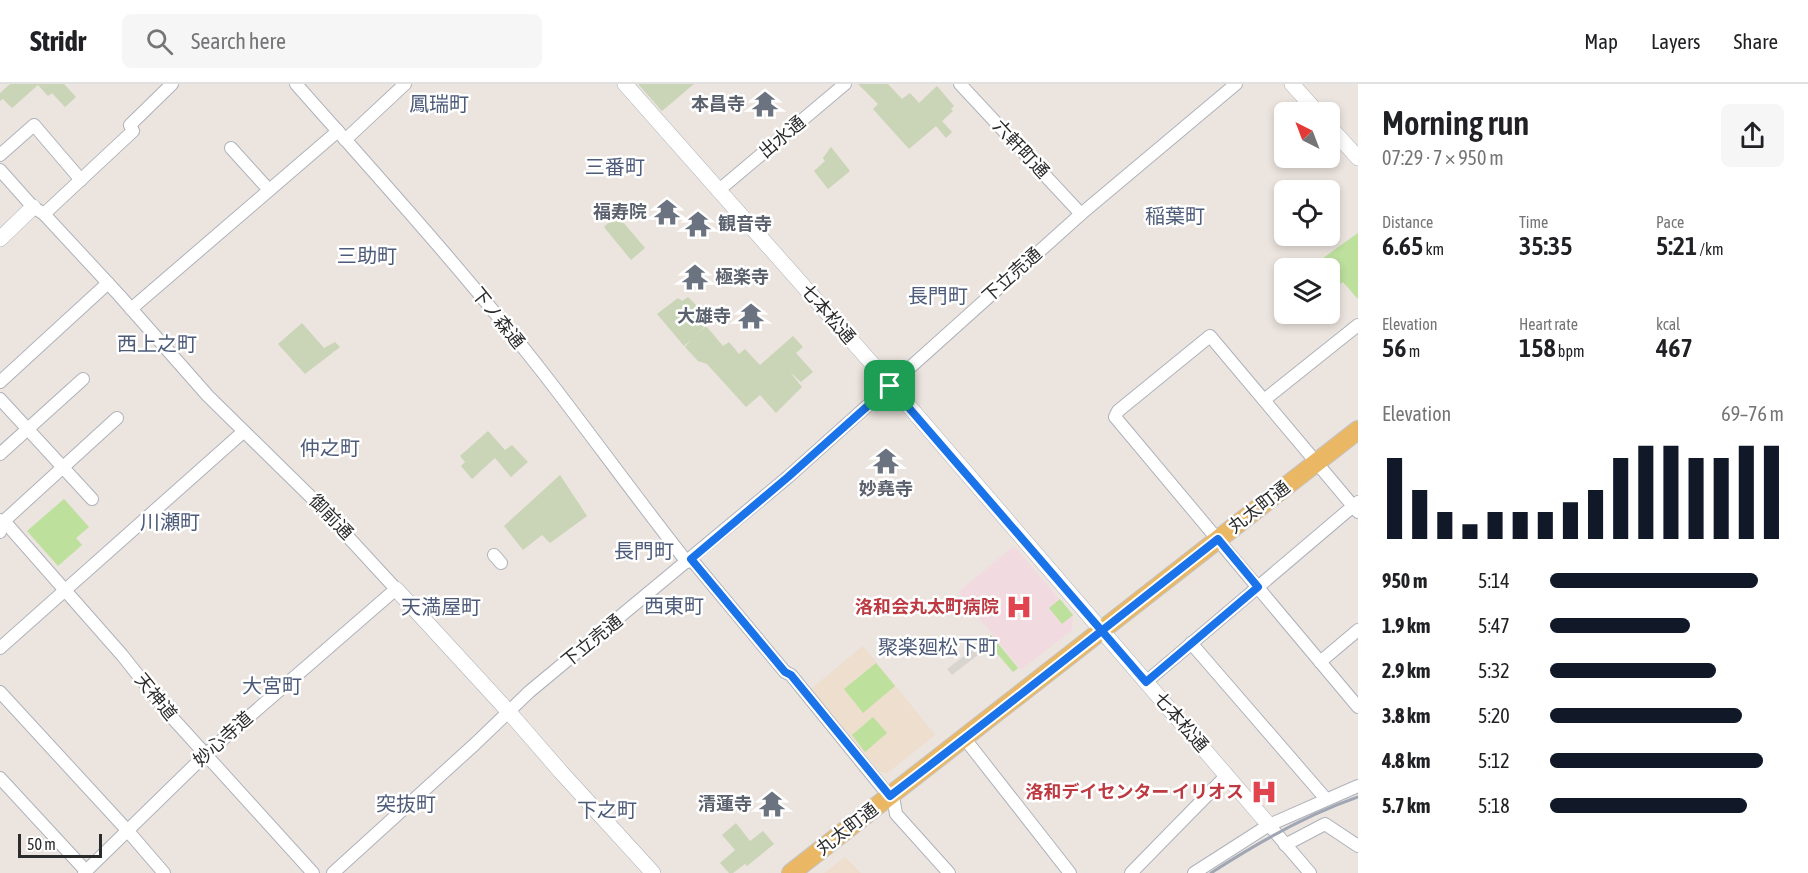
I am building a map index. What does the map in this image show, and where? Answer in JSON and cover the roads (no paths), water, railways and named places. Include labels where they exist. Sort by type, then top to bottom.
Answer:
[{"type":"main road","name":"丸太町通","points":[[791,873],[892,799],[1101,631],[1358,430]]},
{"type":"street","points":[[0,239],[81,180],[133,131],[130,125],[172,84]]},
{"type":"street","name":"下ノ森通","points":[[296,84],[418,221],[544,375],[689,560],[785,672],[791,675],[892,799],[897,814],[949,873]]},
{"type":"street","points":[[131,309],[268,190],[405,84]]},
{"type":"street","name":"七本松通","points":[[625,84],[1227,775],[1306,872]]},
{"type":"street","name":"出水通","points":[[719,190],[844,84]]},
{"type":"street","name":"六軒町通","points":[[960,84],[1081,214]]},
{"type":"street","name":"下立売通","points":[[333,873],[467,752],[508,711],[788,477],[1081,214],[1236,84]]},
{"type":"street","points":[[1292,84],[1308,102]]},
{"type":"street","points":[[0,155],[34,125],[81,180]]},
{"type":"street","points":[[1340,137],[1356,153]]},
{"type":"street","points":[[231,148],[268,190]]},
{"type":"street","name":"御前通","points":[[0,170],[108,283],[203,391],[315,501],[653,873]]},
{"type":"street","points":[[0,382],[108,283]]},
{"type":"street","points":[[1264,400],[1358,325]]},
{"type":"street","points":[[1146,682],[1258,587],[1356,507],[1316,463],[1210,336],[1118,411],[1115,417],[1153,464],[1218,539],[1258,587],[1320,662],[1358,707]]},
{"type":"street","points":[[0,454],[83,379]]},
{"type":"street","points":[[0,399],[92,499]]},
{"type":"street","points":[[1,524],[117,418]]},
{"type":"street","points":[[0,648],[243,432]]},
{"type":"street","name":"天神道","points":[[1,524],[65,590],[122,655],[168,713],[313,873]]},
{"type":"street","name":"妙心寺道","points":[[85,872],[206,754],[396,589]]},
{"type":"street","points":[[1320,662],[1358,630]]},
{"type":"street","points":[[1191,644],[1326,799]]},
{"type":"street","points":[[0,692],[164,873]]},
{"type":"street","points":[[965,739],[1070,873]]},
{"type":"street","points":[[1131,873],[1227,775]]},
{"type":"street","points":[[0,778],[85,872]]},
{"type":"street","points":[[1194,873],[1269,825],[1358,786]]},
{"type":"street","points":[[1285,845],[1325,824],[1358,846]]},
{"type":"railway","points":[[1211,873],[1282,830],[1358,797]]},
{"type":"place","name":"本昌寺","points":[[765,104]]},
{"type":"place","name":"福寿院","points":[[667,212]]},
{"type":"place","name":"観音寺","points":[[698,224]]},
{"type":"place","name":"極楽寺","points":[[695,277]]},
{"type":"place","name":"大雄寺","points":[[751,316]]},
{"type":"place","name":"妙堯寺","points":[[886,461]]},
{"type":"place","name":"洛和会丸太町病院","points":[[1019,607]]},
{"type":"place","name":"洛和デイセンター イリオス","points":[[1264,792]]},
{"type":"place","name":"清蓮寺","points":[[772,804]]},
{"type":"district","name":"鳳瑞町","points":[[439,104]]},
{"type":"district","name":"三番町","points":[[615,167]]},
{"type":"district","name":"稲葉町","points":[[1175,216]]},
{"type":"district","name":"三助町","points":[[367,256]]},
{"type":"district","name":"長門町","points":[[938,296]]},
{"type":"district","name":"西上之町","points":[[157,344]]},
{"type":"district","name":"仲之町","points":[[330,448]]},
{"type":"district","name":"川瀬町","points":[[170,522]]},
{"type":"district","name":"長門町","points":[[644,551]]},
{"type":"district","name":"西東町","points":[[674,606]]},
{"type":"district","name":"天満屋町","points":[[441,607]]},
{"type":"district","name":"聚楽廻松下町","points":[[938,647]]},
{"type":"district","name":"大宮町","points":[[272,686]]},
{"type":"district","name":"突抜町","points":[[406,804]]},
{"type":"district","name":"下之町","points":[[607,810]]}]
